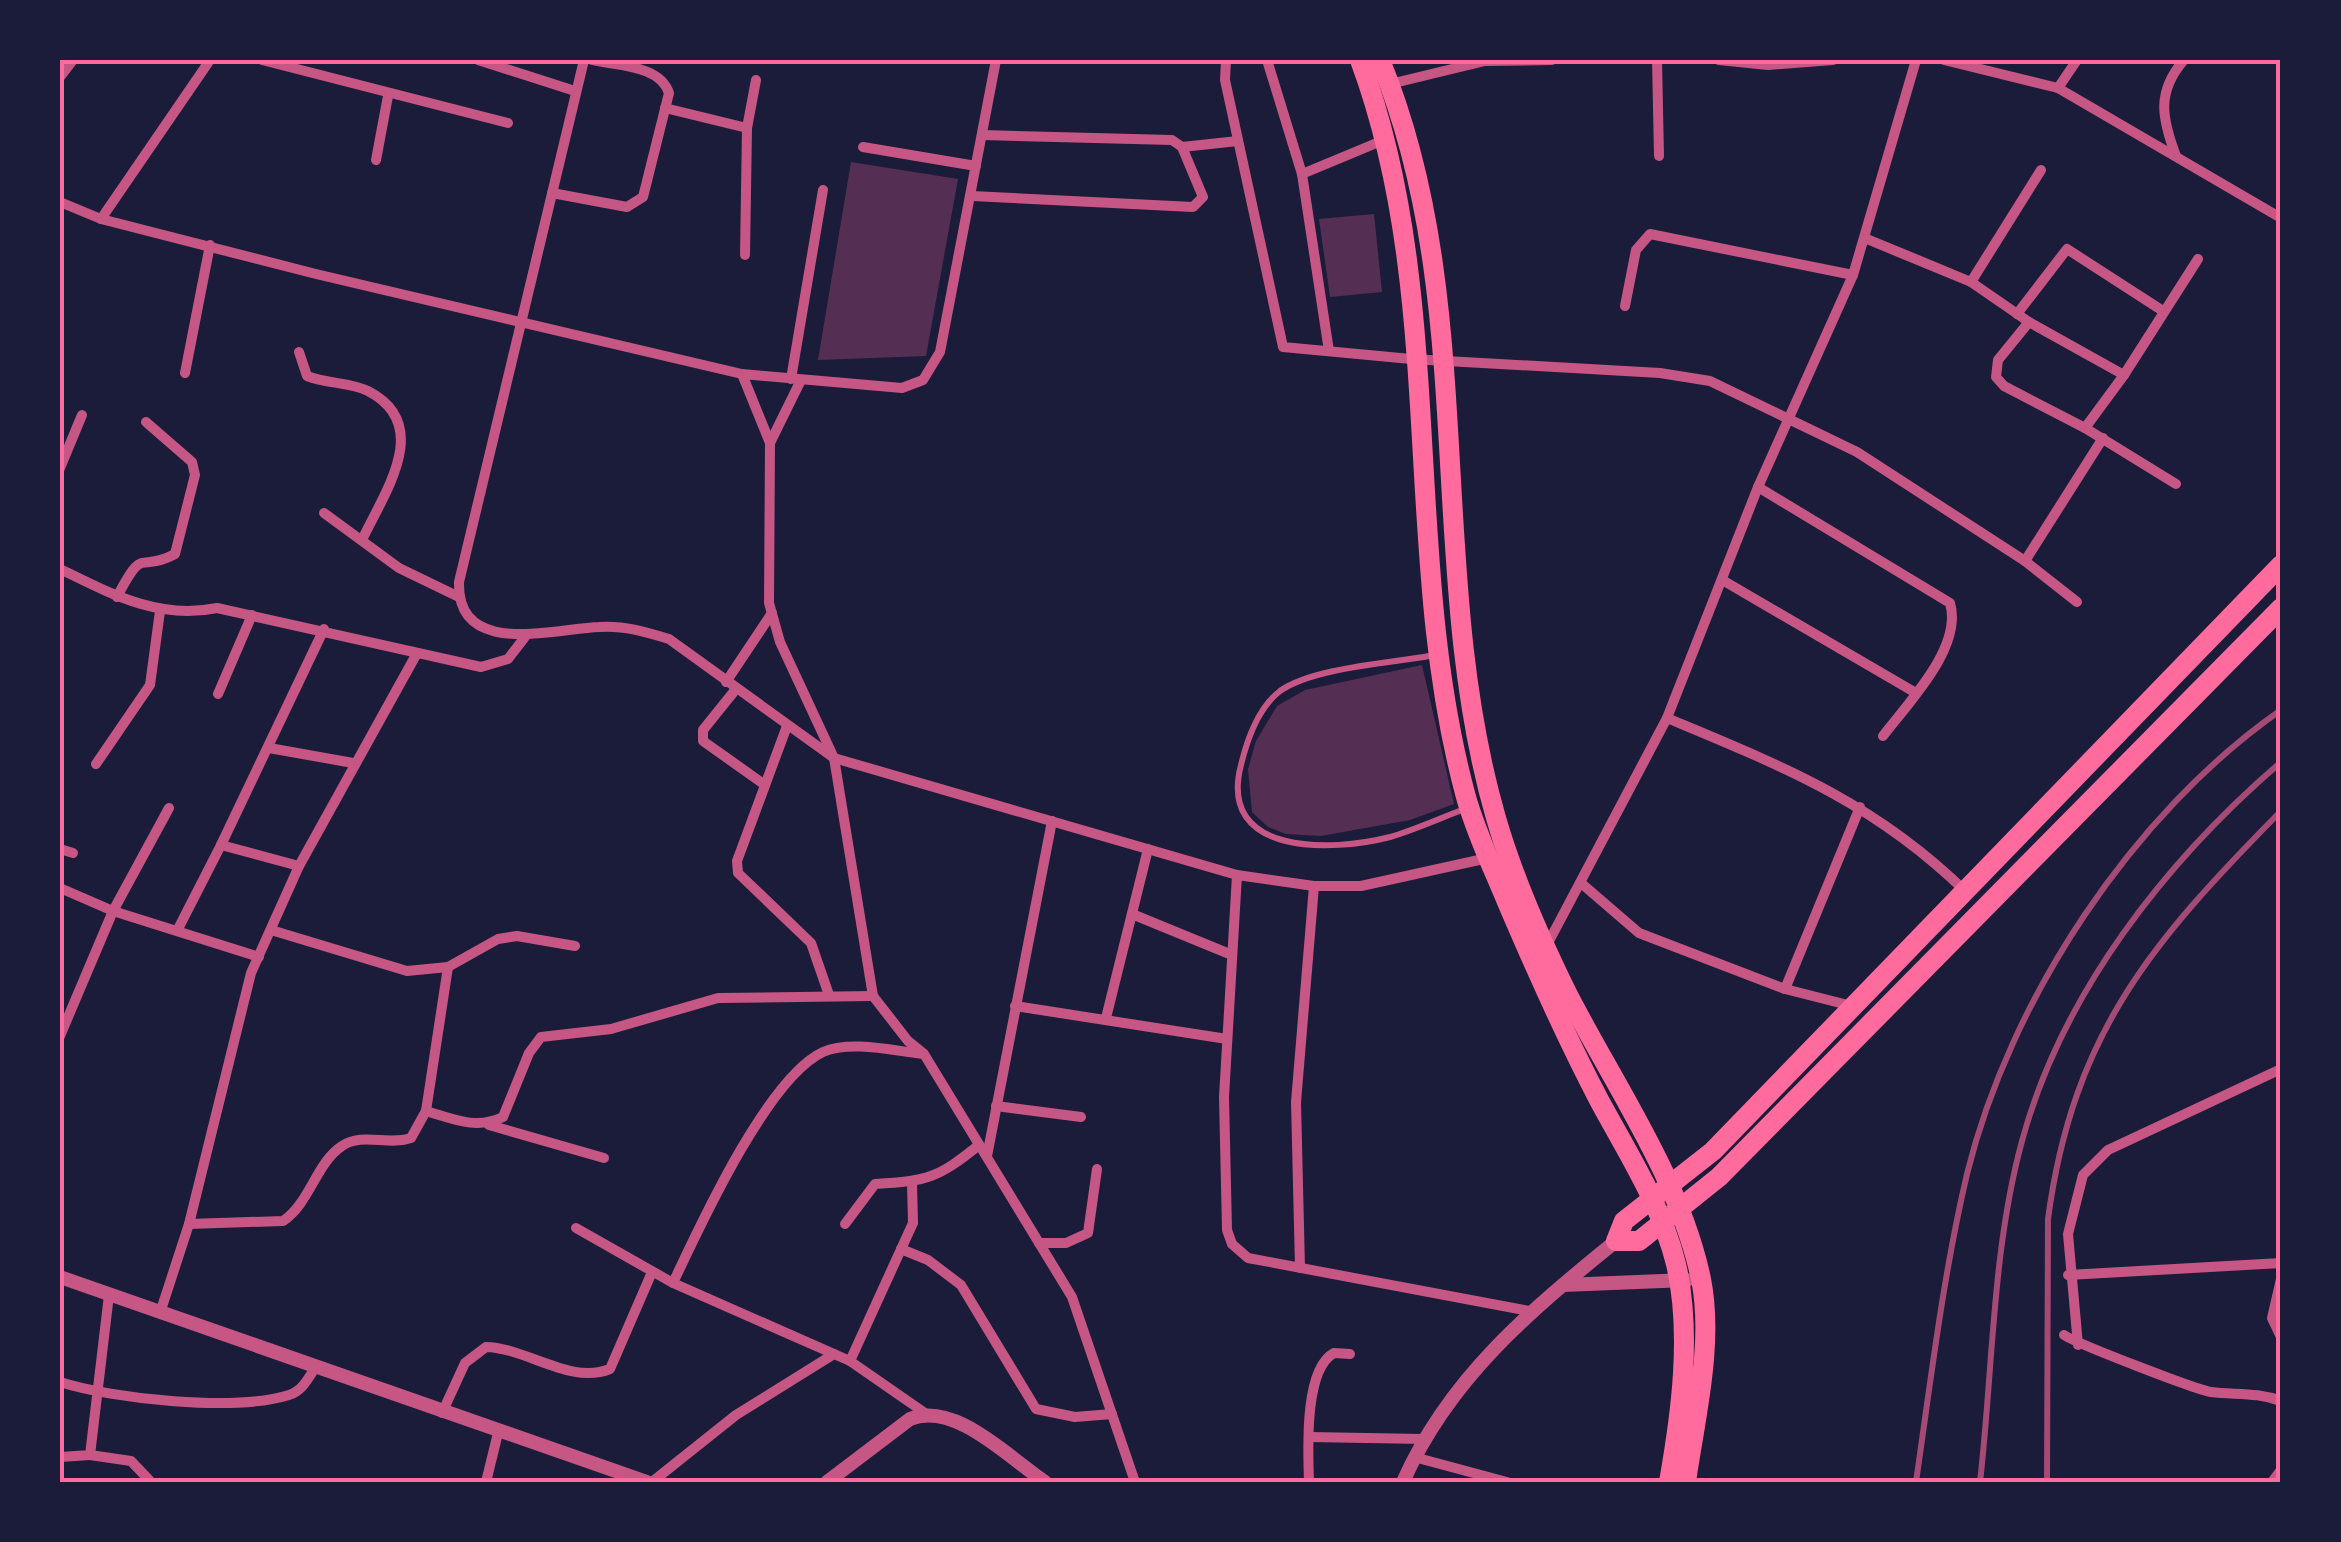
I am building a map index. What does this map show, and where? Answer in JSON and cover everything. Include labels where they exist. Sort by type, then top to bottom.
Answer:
[{"type":"highway","points":[[1352,60],[1379,142],[1395,223],[1411,360],[1429,656],[1462,810],[1547,1017],[1654,1229],[1667,1281],[1675,1352],[1660,1482]]},
{"type":"highway","points":[[1360,60],[1381,118],[1406,236],[1419,348],[1439,662],[1466,799],[1558,1022],[1650,1199],[1675,1263],[1682,1384],[1669,1482]]},
{"type":"highway","points":[[1371,60],[1400,148],[1417,224],[1435,381],[1449,611],[1475,784],[1529,931],[1572,1024],[1685,1242]]},
{"type":"highway","points":[[1380,60],[1426,216],[1444,361],[1449,486],[1469,689],[1508,855],[1566,990],[1669,1188],[1701,1280],[1704,1347],[1686,1482]]},
{"type":"highway","points":[[2281,565],[1713,1151],[1624,1221],[1616,1241],[1640,1240],[1719,1177],[2281,608]]},
{"type":"highway","points":[[1678,1482],[1692,1378],[1685,1242],[1689,1197],[1698,1183],[2281,590]]},
{"type":"street","points":[[60,77],[73,60]]},
{"type":"street","points":[[101,219],[210,60]]},
{"type":"street","points":[[262,60],[388,96],[508,123]]},
{"type":"street","points":[[478,60],[575,91]]},
{"type":"street","points":[[459,596],[584,60]]},
{"type":"street","points":[[552,193],[626,207],[643,197],[669,93],[657,74],[592,60]]},
{"type":"street","points":[[60,202],[101,219],[742,374],[902,388],[923,380],[940,352],[996,60]]},
{"type":"street","points":[[1226,60],[1224,80],[1284,347],[1411,360],[1689,376],[1792,418],[1858,452],[2024,561],[2076,602]]},
{"type":"street","points":[[1267,60],[1302,174],[1329,351]]},
{"type":"street","points":[[1390,84],[1485,61],[1552,60]]},
{"type":"street","points":[[1657,60],[1659,156]]},
{"type":"street","points":[[1718,60],[1833,60]]},
{"type":"street","points":[[1547,945],[1667,718],[1758,487],[1853,275],[1867,238],[1916,60]]},
{"type":"street","points":[[1944,60],[2058,88],[2281,218]]},
{"type":"street","points":[[2058,88],[2077,60]]},
{"type":"street","points":[[2176,157],[2162,105],[2173,73],[2184,60]]},
{"type":"street","points":[[745,255],[746,128],[756,80]]},
{"type":"street","points":[[376,160],[388,96]]},
{"type":"street","points":[[665,108],[746,128]]},
{"type":"street","points":[[982,136],[1160,137],[1182,147],[1238,141]]},
{"type":"street","points":[[1302,174],[1379,142]]},
{"type":"street","points":[[863,147],[976,166]]},
{"type":"street","points":[[972,196],[1193,207],[1202,197],[1201,187],[1182,147]]},
{"type":"street","points":[[1971,282],[2041,170]]},
{"type":"street","points":[[770,443],[796,379],[822,190]]},
{"type":"street","points":[[1625,306],[1636,250],[1650,234],[1853,275]]},
{"type":"street","points":[[1867,238],[1971,282],[2029,322],[2124,374]]},
{"type":"street","points":[[184,373],[210,245]]},
{"type":"street","points":[[2017,314],[2067,248],[2163,311]]},
{"type":"street","points":[[2085,428],[2198,259]]},
{"type":"street","points":[[2029,322],[1998,360],[1996,377],[2004,386],[2103,438],[2176,484]]},
{"type":"street","points":[[299,352],[308,376],[368,391],[398,418],[404,434],[400,457],[362,540]]},
{"type":"street","points":[[742,374],[770,443],[772,613],[780,642],[834,758],[874,996],[908,1041],[924,1054],[1072,1297],[1136,1482]]},
{"type":"street","points":[[60,468],[82,416]]},
{"type":"street","points":[[117,598],[132,568],[143,558],[175,554],[195,475],[192,462],[146,422]]},
{"type":"street","points":[[2024,561],[2103,438]]},
{"type":"street","points":[[1758,487],[1950,602],[1955,620],[1949,636],[1916,692],[1882,736]]},
{"type":"street","points":[[324,512],[399,568],[459,596],[477,626],[526,637],[601,626],[638,630],[669,639],[834,758],[1237,875],[1314,886],[1361,886],[1508,855]]},
{"type":"street","points":[[60,569],[117,598],[160,611],[194,613],[217,608],[324,629],[416,656],[481,666],[508,659],[526,637]]},
{"type":"street","points":[[1724,580],[1916,692]]},
{"type":"street","points":[[96,764],[150,685],[160,611]]},
{"type":"street","points":[[765,785],[704,741],[703,730],[772,613]]},
{"type":"street","points":[[218,694],[252,614]]},
{"type":"street","points":[[178,929],[324,629]]},
{"type":"street","points":[[160,1313],[189,1224],[251,973],[299,866],[416,656]]},
{"type":"street","points":[[1667,718],[1814,778],[1938,865],[1966,892]]},
{"type":"street","points":[[787,726],[737,861],[738,873],[810,943],[829,995]]},
{"type":"street","points":[[269,748],[353,763]]},
{"type":"street","points":[[1785,989],[1860,807]]},
{"type":"street","points":[[60,1036],[113,911],[169,808]]},
{"type":"street","points":[[986,1156],[1052,821]]},
{"type":"street","points":[[221,845],[299,866]]},
{"type":"street","points":[[60,848],[73,853]]},
{"type":"street","points":[[1106,1018],[1148,849]]},
{"type":"street","points":[[1237,875],[1228,1039],[1227,1230],[1232,1244],[1248,1258],[1529,1311]]},
{"type":"street","points":[[1581,884],[1639,933],[1785,989],[1852,1006]]},
{"type":"street","points":[[1300,1268],[1296,1102],[1314,886]]},
{"type":"street","points":[[60,888],[113,911],[260,957]]},
{"type":"street","points":[[1132,914],[1232,954]]},
{"type":"street","points":[[271,930],[408,971],[448,967],[498,939],[517,936],[575,946]]},
{"type":"street","points":[[189,1224],[283,1221],[296,1212],[339,1147],[358,1139],[392,1145],[411,1138],[426,1111],[448,967]]},
{"type":"street","points":[[488,1124],[503,1117],[529,1053],[541,1037],[611,1030],[718,998],[874,996]]},
{"type":"street","points":[[1015,1006],[1228,1039]]},
{"type":"street","points":[[673,1284],[725,1172],[794,1079],[823,1052],[855,1048],[924,1054]]},
{"type":"street","points":[[2078,1345],[2068,1275],[2072,1203],[2084,1175],[2108,1150],[2281,1069]]},
{"type":"street","points":[[996,1106],[1081,1117]]},
{"type":"street","points":[[426,1111],[488,1124],[604,1158]]},
{"type":"street","points":[[844,1224],[875,1184],[912,1184],[941,1176],[980,1145]]},
{"type":"street","points":[[1038,1243],[1080,1240],[1088,1233],[1097,1169]]},
{"type":"street","points":[[850,1361],[913,1223],[912,1184]]},
{"type":"street","points":[[576,1228],[673,1284],[850,1361],[925,1413],[955,1420],[1045,1482]]},
{"type":"street","points":[[1402,1482],[1424,1439],[1470,1371],[1529,1311],[1616,1241]]},
{"type":"street","points":[[901,1249],[928,1260],[960,1285],[1036,1409],[1075,1417],[1112,1414]]},
{"type":"street","points":[[2068,1275],[2281,1263]]},
{"type":"street","points":[[442,1414],[466,1363],[486,1347],[504,1348],[579,1374],[596,1375],[610,1369],[652,1272]]},
{"type":"street","points":[[60,1277],[498,1434],[649,1482],[736,1415],[834,1354]]},
{"type":"street","points":[[2281,1279],[2272,1318],[2281,1337]]},
{"type":"street","points":[[1562,1284],[1701,1280]]},
{"type":"street","points":[[90,1455],[109,1294]]},
{"type":"street","points":[[2064,1335],[2078,1345],[2154,1368],[2208,1392],[2245,1392],[2281,1401]]},
{"type":"street","points":[[1309,1482],[1309,1436],[1317,1370],[1334,1353],[1350,1354]]},
{"type":"street","points":[[60,1382],[98,1394],[226,1402],[288,1396],[300,1390],[315,1368]]},
{"type":"street","points":[[827,1482],[910,1419],[925,1413]]},
{"type":"street","points":[[486,1482],[498,1434]]},
{"type":"street","points":[[1309,1436],[1424,1439]]},
{"type":"street","points":[[60,1457],[90,1455],[132,1461],[151,1482]]},
{"type":"street","points":[[1414,1457],[1507,1482]]},
{"type":"street","points":[[2272,1482],[2281,1470]]},
{"type":"lane","points":[[1429,656],[1308,679],[1280,691],[1264,709],[1247,742],[1238,775],[1238,802],[1249,824],[1267,836],[1322,844],[1388,837],[1462,810]]},
{"type":"building","points":[[851,162],[958,179],[926,356],[818,360]]},
{"type":"building","points":[[1374,214],[1382,292],[1330,297],[1319,219]]},
{"type":"building","points":[[1422,665],[1454,804],[1410,820],[1321,836],[1286,834],[1268,827],[1252,812],[1248,769],[1256,741],[1277,706],[1305,690]]},
{"type":"railway","points":[[1916,1482],[1944,1289],[1967,1174],[2013,1042],[2046,977],[2128,856],[2176,801],[2227,752],[2281,710]]},
{"type":"railway","points":[[1980,1482],[2005,1225],[2022,1141],[2040,1086],[2063,1033],[2123,933],[2198,842],[2281,762]]},
{"type":"railway","points":[[2047,1482],[2048,1219],[2060,1153],[2077,1095],[2099,1042],[2158,948],[2194,903],[2281,811]]}]
